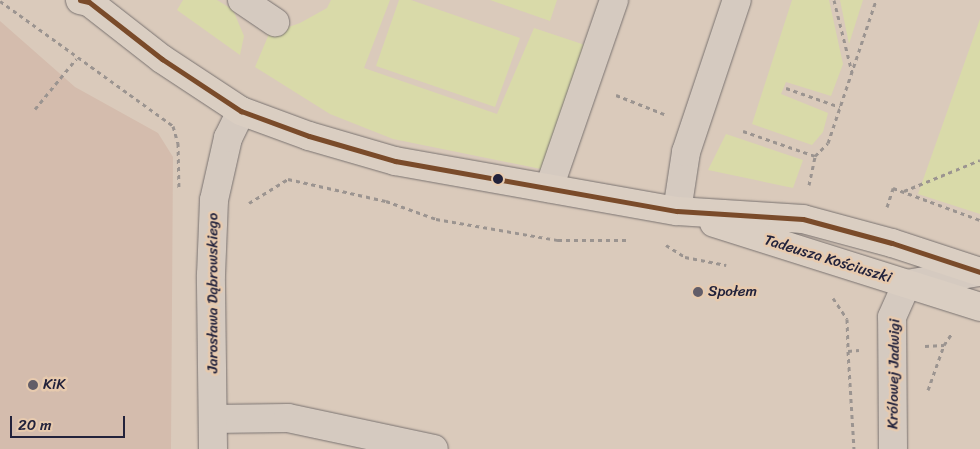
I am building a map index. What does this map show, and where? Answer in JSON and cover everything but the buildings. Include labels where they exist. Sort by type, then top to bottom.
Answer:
[{"type":"main road","name":"Tadeusza Kościuszki","points":[[86,1],[162,59],[241,111],[309,136],[395,161],[677,210],[803,219],[892,243],[979,272]]},
{"type":"main road","name":"Tadeusza Kościuszki","points":[[677,210],[980,308]]},
{"type":"street","points":[[242,0],[275,22]]},
{"type":"street","points":[[549,188],[614,0]]},
{"type":"street","points":[[677,210],[686,152],[738,0]]},
{"type":"street","name":"Jarosława Dąbrowskiego","points":[[213,449],[211,275],[214,212],[228,138],[241,111]]},
{"type":"street","points":[[907,284],[979,272]]},
{"type":"street","name":"Królowej Jadwigi","points":[[893,449],[892,317],[907,284]]},
{"type":"street","points":[[214,418],[288,418],[350,441],[434,449]]},
{"type":"path","points":[[834,0],[852,72]]},
{"type":"path","points":[[809,188],[815,156],[828,143],[876,0]]},
{"type":"path","points":[[0,1],[76,59],[163,116],[173,126],[178,143],[180,192]]},
{"type":"path","points":[[35,109],[76,59]]},
{"type":"path","points":[[786,88],[840,107]]},
{"type":"path","points":[[606,91],[667,115]]},
{"type":"path","points":[[743,132],[815,156]]},
{"type":"path","points":[[904,191],[980,160]]},
{"type":"path","points":[[214,212],[242,214],[250,203],[265,191],[288,179],[386,201],[436,219],[558,240],[602,237],[637,240]]},
{"type":"path","points":[[885,215],[893,188],[980,220]]},
{"type":"path","points":[[663,242],[685,257],[734,266]]},
{"type":"path","points":[[848,351],[854,449]]},
{"type":"shaded area","points":[[0,21],[75,87],[158,133],[173,157],[171,449],[0,449]]},
{"type":"green space","points":[[183,0],[217,0],[233,10],[244,36],[240,55],[177,10]]},
{"type":"green space","points":[[331,0],[390,0],[364,68],[497,114],[534,28],[588,46],[541,169],[393,139],[330,114],[255,67],[269,34],[300,23],[327,8]]},
{"type":"green space","points":[[399,0],[411,0],[520,38],[495,107],[376,66]]},
{"type":"green space","points":[[490,0],[557,0],[550,21]]},
{"type":"green space","points":[[792,0],[829,0],[843,64],[831,96],[786,82],[781,94],[828,113],[823,132],[812,145],[752,124]]},
{"type":"green space","points":[[840,0],[863,0],[849,44]]},
{"type":"green space","points":[[980,19],[980,214],[918,194]]},
{"type":"green space","points":[[726,134],[803,160],[793,188],[708,170]]},
{"type":"transit line","points":[[80,0],[89,2],[162,59],[241,111],[309,136],[395,161],[677,211],[803,219],[892,243],[980,272]]},
{"type":"place","name":"Społem","points":[[698,292]]},
{"type":"place","name":"KiK","points":[[33,385]]}]
